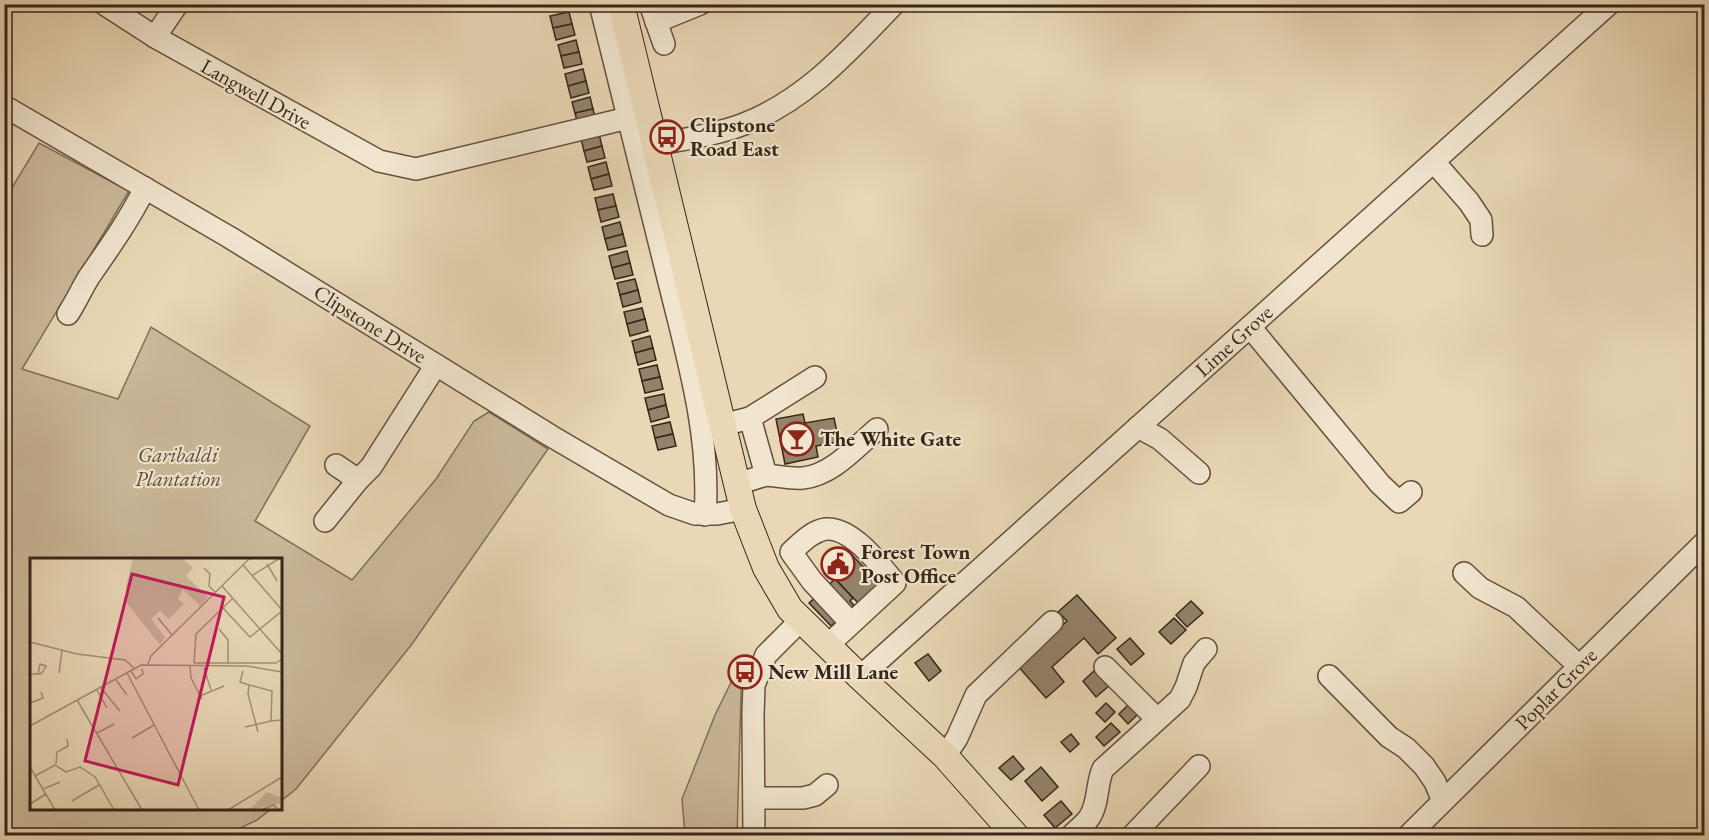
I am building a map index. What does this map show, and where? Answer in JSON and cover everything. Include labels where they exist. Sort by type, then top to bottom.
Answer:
[{"type":"main road","points":[[621,4],[743,509],[766,568],[794,611],[860,677],[945,756],[1016,836]]},
{"type":"street","name":"Langwell Drive","points":[[104,4],[155,38],[379,161],[416,169],[628,118]]},
{"type":"street","points":[[600,4],[677,315],[703,434],[707,465],[705,514]]},
{"type":"street","points":[[664,44],[653,13],[700,4]]},
{"type":"street","points":[[655,145],[734,127],[771,111],[825,75],[894,4]]},
{"type":"street","name":"Lime Grove","points":[[860,677],[1609,4]]},
{"type":"street","points":[[155,38],[176,6]]},
{"type":"street","name":"Clipstone Drive","points":[[4,106],[229,237],[551,436],[669,505],[695,514],[743,509]]},
{"type":"street","points":[[1434,162],[1469,202],[1481,220],[1482,235]]},
{"type":"street","points":[[80,306],[88,278],[107,253],[145,188]]},
{"type":"street","points":[[1250,327],[1380,484],[1399,502],[1411,492]]},
{"type":"street","points":[[324,521],[371,467],[436,365]]},
{"type":"street","points":[[723,425],[750,418],[814,377]]},
{"type":"street","points":[[750,418],[766,475]]},
{"type":"street","points":[[1138,427],[1160,440],[1199,473]]},
{"type":"street","points":[[737,484],[766,475],[804,478],[822,473],[840,462],[877,429]]},
{"type":"street","points":[[336,465],[358,480]]},
{"type":"street","points":[[828,646],[895,583],[865,549],[843,533],[825,530],[814,533],[790,552],[851,623]]},
{"type":"street","name":"Poplar Grove","points":[[1408,836],[1704,543]]},
{"type":"street","points":[[1464,573],[1480,588],[1516,607],[1579,666]]},
{"type":"street","points":[[754,836],[754,685],[766,655],[812,580]]},
{"type":"street","points":[[945,756],[957,738],[976,695],[1052,622]]},
{"type":"street","points":[[1071,836],[1089,818],[1094,808],[1098,781],[1103,769],[1180,699],[1194,663],[1206,649]]},
{"type":"street","points":[[1105,667],[1157,719]]},
{"type":"street","points":[[1329,676],[1389,737],[1406,748],[1424,766],[1443,801]]},
{"type":"street","points":[[1132,836],[1200,766]]},
{"type":"street","points":[[754,798],[803,798],[815,795],[827,785]]},
{"type":"green space","name":"Garibaldi Plantation","points":[[39,143],[129,191],[22,369],[118,399],[151,327],[310,426],[255,521],[352,580],[436,479],[474,421],[489,412],[548,449],[412,644],[296,789],[282,800],[282,558],[30,558],[30,810],[270,810],[257,820],[226,835],[5,835],[4,201]]},
{"type":"green space","points":[[742,660],[737,835],[685,835],[682,799],[715,715]]},
{"type":"building","points":[[547,4],[566,4],[567,6],[548,11]]},
{"type":"building","points":[[569,12],[572,24],[553,28],[550,16]]},
{"type":"building","points":[[572,24],[575,35],[556,40],[553,28]]},
{"type":"building","points":[[576,40],[579,52],[561,56],[558,45]]},
{"type":"building","points":[[579,52],[582,64],[564,68],[561,56]]},
{"type":"building","points":[[583,69],[586,81],[568,86],[565,74]]},
{"type":"building","points":[[586,81],[589,93],[571,98],[568,86]]},
{"type":"building","points":[[590,97],[593,109],[575,113],[572,102]]},
{"type":"building","points":[[593,109],[596,121],[578,125],[575,113]]},
{"type":"building","points":[[599,134],[602,146],[584,151],[581,139]]},
{"type":"building","points":[[602,146],[605,158],[587,162],[584,151]]},
{"type":"building","points":[[606,162],[609,174],[591,179],[588,167]]},
{"type":"building","points":[[609,174],[612,186],[594,190],[591,179]]},
{"type":"building","points":[[613,194],[616,206],[598,210],[595,198]]},
{"type":"building","points":[[616,206],[619,217],[601,222],[598,210]]},
{"type":"building","points":[[620,222],[623,234],[605,239],[602,227]]},
{"type":"building","points":[[623,234],[626,246],[608,250],[605,239]]},
{"type":"building","points":[[627,251],[630,263],[612,268],[609,256]]},
{"type":"building","points":[[630,263],[633,275],[615,279],[612,268]]},
{"type":"building","points":[[635,279],[638,290],[620,295],[617,283]]},
{"type":"building","points":[[638,290],[641,302],[623,307],[620,295]]},
{"type":"building","points":[[642,308],[645,319],[627,324],[624,312]]},
{"type":"building","points":[[645,319],[648,331],[630,336],[627,324]]},
{"type":"building","points":[[650,336],[653,348],[635,353],[632,341]]},
{"type":"building","points":[[653,348],[656,360],[638,365],[635,353]]},
{"type":"building","points":[[657,365],[660,377],[642,381],[639,369]]},
{"type":"building","points":[[660,377],[663,389],[645,393],[642,381]]},
{"type":"building","points":[[664,394],[666,405],[648,410],[645,398]]},
{"type":"building","points":[[666,405],[669,417],[651,422],[648,410]]},
{"type":"building","points":[[803,414],[805,423],[834,418],[839,442],[816,446],[818,457],[785,464],[776,419]]},
{"type":"building","points":[[670,422],[673,434],[655,438],[652,426]]},
{"type":"building","points":[[673,434],[676,446],[658,450],[655,438]]},
{"type":"building","points":[[838,554],[845,562],[852,555],[879,583],[858,603],[824,567]]},
{"type":"building","points":[[835,579],[853,598],[850,601],[854,605],[831,626],[809,603]]},
{"type":"building","points":[[1077,595],[1116,638],[1098,654],[1084,638],[1052,667],[1064,682],[1046,698],[1017,665],[1067,621],[1058,612]]},
{"type":"building","points":[[1191,601],[1203,613],[1187,627],[1176,615]]},
{"type":"building","points":[[1174,618],[1186,630],[1171,644],[1159,632]]},
{"type":"building","points":[[1130,638],[1144,654],[1131,665],[1117,649]]},
{"type":"building","points":[[928,654],[941,671],[929,681],[915,663]]},
{"type":"building","points":[[1095,670],[1109,686],[1096,697],[1083,681]]},
{"type":"building","points":[[1132,701],[1141,711],[1128,724],[1119,714]]},
{"type":"building","points":[[1106,703],[1115,712],[1105,722],[1096,713]]},
{"type":"building","points":[[1111,723],[1120,732],[1104,746],[1096,737]]},
{"type":"building","points":[[1071,734],[1079,744],[1070,752],[1061,742]]},
{"type":"building","points":[[1013,756],[1024,769],[1011,780],[999,768]]},
{"type":"building","points":[[1041,767],[1058,787],[1042,801],[1025,781]]},
{"type":"building","points":[[1061,801],[1072,814],[1055,828],[1044,815]]},
{"type":"place","name":"Clipstone Road East","points":[[667,137]]},
{"type":"place","name":"The White Gate","points":[[797,439]]},
{"type":"place","name":"Forest Town Post Office","points":[[838,564]]},
{"type":"place","name":"New Mill Lane","points":[[745,672]]}]
